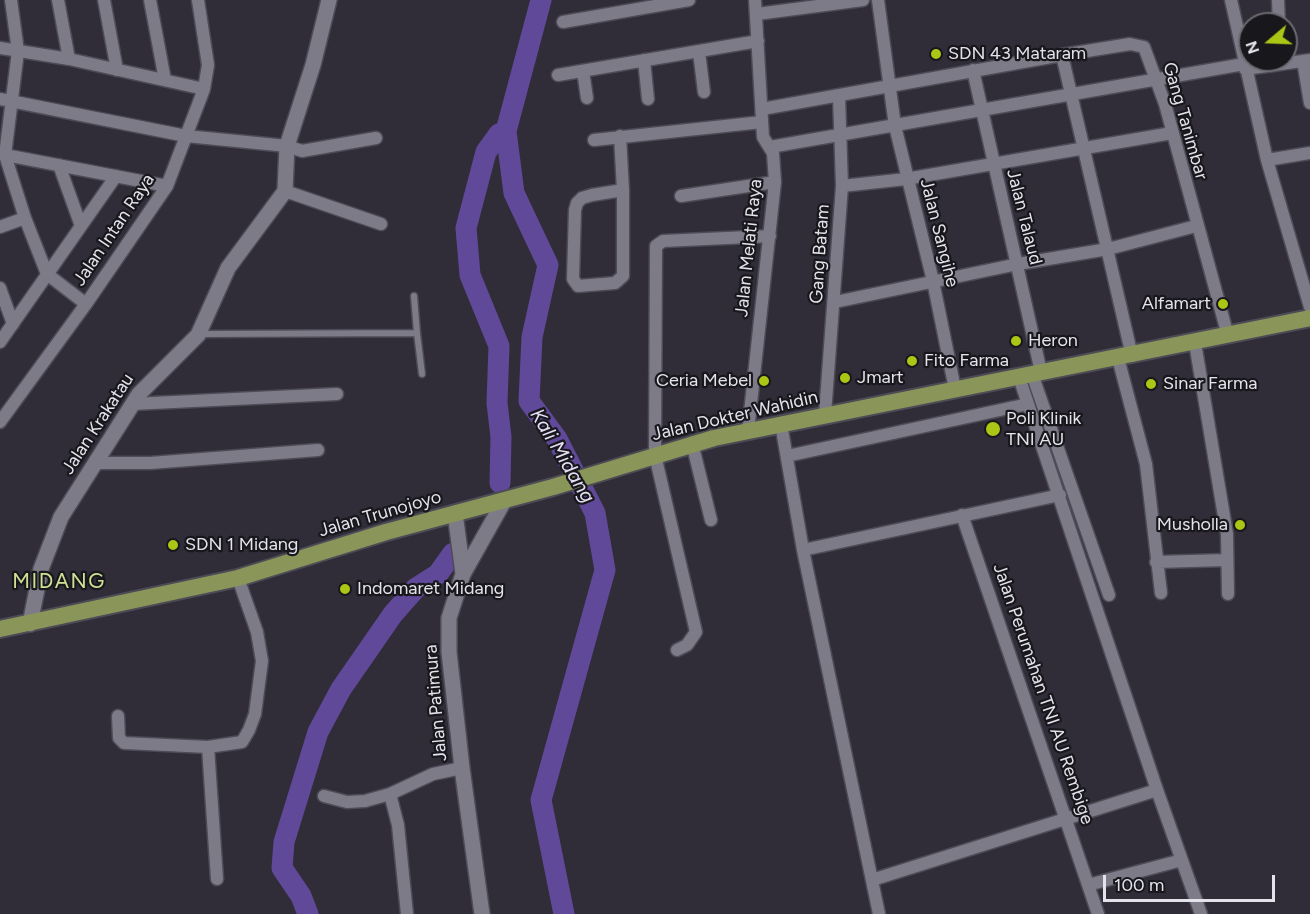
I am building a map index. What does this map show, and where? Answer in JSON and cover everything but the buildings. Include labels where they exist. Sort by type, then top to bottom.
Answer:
[{"type":"main road","name":"Jalan Dokter Wahidin","points":[[560,484],[692,443],[748,430],[1125,357],[1310,318]]},
{"type":"main road","name":"Jalan Trunojoyo","points":[[0,629],[238,578],[560,484]]},
{"type":"street","points":[[11,0],[18,51],[5,100],[3,155],[47,274],[86,304]]},
{"type":"street","points":[[58,0],[69,59]]},
{"type":"street","points":[[104,0],[117,70]]},
{"type":"street","points":[[150,0],[165,80]]},
{"type":"street","name":"Jalan Intan Raya","points":[[0,422],[86,304],[167,186],[204,89],[209,56],[198,0]]},
{"type":"street","points":[[329,0],[313,65],[287,146],[285,191],[381,224]]},
{"type":"street","points":[[563,22],[689,0]]},
{"type":"street","name":"Jalan Melati Raya","points":[[748,430],[776,182],[774,157],[765,141],[762,122],[755,0]]},
{"type":"street","points":[[757,14],[863,0]]},
{"type":"street","name":"Jalan Sangihe","points":[[878,0],[895,126],[906,179],[933,281],[954,389]]},
{"type":"street","points":[[1231,0],[1238,36]]},
{"type":"street","points":[[558,75],[758,41]]},
{"type":"street","name":"Gang Tanimbar","points":[[762,109],[1062,55],[1130,44],[1144,47],[1157,80],[1228,336]]},
{"type":"street","points":[[0,48],[69,59],[204,89]]},
{"type":"street","points":[[699,52],[704,92]]},
{"type":"street","points":[[1062,55],[1108,249],[1125,357],[1146,464],[1161,593]]},
{"type":"street","points":[[644,60],[648,99]]},
{"type":"street","points":[[1306,60],[1310,103]]},
{"type":"street","points":[[770,147],[1238,67]]},
{"type":"street","name":"Jalan Talaud","points":[[973,70],[992,164],[1018,264],[1031,374]]},
{"type":"street","points":[[583,71],[587,99]]},
{"type":"street","points":[[1245,72],[1267,159],[1310,307]]},
{"type":"street","name":"Gang Batam","points":[[825,414],[842,186],[839,96]]},
{"type":"street","points":[[5,100],[186,136],[287,146],[294,150],[311,150],[376,138]]},
{"type":"street","points":[[594,140],[762,122]]},
{"type":"street","points":[[842,186],[906,179],[1172,133]]},
{"type":"street","points":[[620,136],[623,190],[623,276],[615,283],[578,286],[573,279],[577,203],[582,198],[623,190]]},
{"type":"street","points":[[1267,159],[1310,153]]},
{"type":"street","points":[[3,155],[167,186]]},
{"type":"street","points":[[59,165],[81,226]]},
{"type":"street","points":[[0,342],[116,176]]},
{"type":"street","points":[[681,196],[776,182]]},
{"type":"street","name":"Jalan Krakatau","points":[[30,624],[41,569],[53,534],[132,404],[149,382],[198,334],[228,268],[285,191]]},
{"type":"street","points":[[0,226],[25,218]]},
{"type":"street","points":[[835,302],[1018,264],[1108,249],[1196,226]]},
{"type":"street","points":[[677,650],[687,645],[696,632],[655,455],[656,246],[663,242],[770,236]]},
{"type":"street","points":[[0,288],[13,324]]},
{"type":"street","points":[[1194,343],[1227,534],[1228,594]]},
{"type":"street","points":[[1031,374],[1028,404],[1157,790],[1201,914]]},
{"type":"street","points":[[1031,374],[1109,595]]},
{"type":"street","points":[[132,404],[337,394]]},
{"type":"street","points":[[787,456],[1028,404]]},
{"type":"street","points":[[781,424],[803,550],[879,914]]},
{"type":"street","points":[[692,443],[711,520]]},
{"type":"street","points":[[96,463],[150,463],[318,450]]},
{"type":"street","points":[[803,550],[962,514],[1060,495]]},
{"type":"street","name":"Jalan Patimura","points":[[482,914],[449,652],[449,618],[464,574],[504,501]]},
{"type":"street","points":[[455,513],[464,574]]},
{"type":"street","name":"Jalan Perumahan TNI AU Rembige","points":[[962,514],[1098,914]]},
{"type":"street","points":[[1156,562],[1226,560]]},
{"type":"street","points":[[118,717],[119,738],[124,744],[208,747],[242,742],[249,730],[259,694],[262,661],[258,639],[238,578]]},
{"type":"street","points":[[208,747],[217,879]]},
{"type":"street","points":[[324,796],[356,802],[390,794],[433,774],[462,768]]},
{"type":"street","points":[[872,880],[1157,790]]},
{"type":"street","points":[[390,794],[398,825],[407,914]]},
{"type":"street","points":[[1088,885],[1182,860]]},
{"type":"lane","points":[[414,296],[422,374]]},
{"type":"lane","points":[[198,334],[417,333]]},
{"type":"waterway","name":"Kali Midang","points":[[541,0],[506,131],[514,193],[548,265],[532,337],[529,401],[557,439],[595,513],[605,570],[541,800],[564,914]]},
{"type":"waterway","points":[[500,483],[501,437],[497,403],[499,346],[470,275],[466,228],[486,152],[499,134],[506,131]]},
{"type":"waterway","points":[[308,914],[301,896],[282,868],[284,842],[318,732],[341,689],[393,614],[416,588],[438,574],[453,553]]},
{"type":"place","name":"SDN 43 Mataram","points":[[936,54]]},
{"type":"place","name":"Alfamart","points":[[1223,304]]},
{"type":"place","name":"Heron","points":[[1016,341]]},
{"type":"place","name":"Fito Farma","points":[[912,361]]},
{"type":"place","name":"Jmart","points":[[845,378]]},
{"type":"place","name":"Ceria Mebel","points":[[764,381]]},
{"type":"place","name":"Sinar Farma","points":[[1151,384]]},
{"type":"place","name":"Poli Klinik TNI AU","points":[[993,429]]},
{"type":"place","name":"Musholla","points":[[1240,525]]},
{"type":"place","name":"SDN 1 Midang","points":[[173,545]]},
{"type":"place","name":"Indomaret Midang","points":[[345,589]]},
{"type":"district","name":"MIDANG","points":[[59,582]]}]
